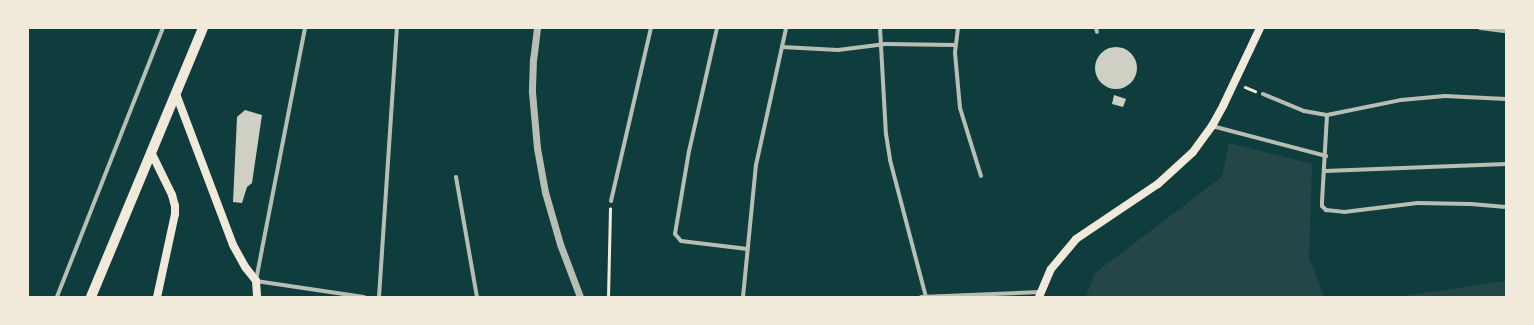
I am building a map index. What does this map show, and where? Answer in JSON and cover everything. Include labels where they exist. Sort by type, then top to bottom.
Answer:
[{"type":"main road","points":[[91,297],[204,28]]},
{"type":"main road","points":[[1040,294],[1050,269],[1076,239],[1173,172],[1194,152],[1212,126],[1235,83],[1260,28]]},
{"type":"main road","points":[[176,94],[233,245],[246,268],[256,281],[257,297]]},
{"type":"main road","points":[[152,154],[172,195],[175,206],[157,297]]},
{"type":"street","points":[[57,297],[163,28]]},
{"type":"street","points":[[305,28],[256,281],[364,297]]},
{"type":"street","points":[[379,297],[397,28]]},
{"type":"street","points":[[537,28],[533,59],[532,92],[537,148],[546,192],[558,236],[569,271],[580,297]]},
{"type":"street","points":[[612,201],[651,28]]},
{"type":"street","points":[[717,28],[685,174],[675,234],[681,241],[748,249]]},
{"type":"street","points":[[743,297],[756,165],[786,28]]},
{"type":"street","points":[[880,28],[886,134],[890,160],[924,297],[1040,294]]},
{"type":"street","points":[[958,28],[955,45],[960,108],[981,176]]},
{"type":"street","points":[[1480,28],[1506,31]]},
{"type":"street","points":[[782,47],[838,50],[880,45],[955,45]]},
{"type":"street","points":[[1263,94],[1304,111],[1328,114],[1401,100],[1445,96],[1506,98]]},
{"type":"street","points":[[1328,114],[1322,201],[1324,209],[1329,211],[1344,212],[1417,203],[1506,207]]},
{"type":"street","points":[[1212,126],[1326,156]]},
{"type":"street","points":[[1325,171],[1506,164]]},
{"type":"street","points":[[456,177],[477,297]]},
{"type":"path","points":[[1235,83],[1263,94]]},
{"type":"path","points":[[608,297],[612,201]]},
{"type":"shaded area","points":[[1229,143],[1312,164],[1309,257],[1324,297],[1086,297],[1095,273],[1222,177]]},
{"type":"shaded area","points":[[1506,281],[1506,297],[1399,297],[1424,293]]},
{"type":"building","points":[[1112,47],[1120,47],[1131,53],[1137,64],[1137,72],[1131,83],[1120,89],[1112,89],[1101,83],[1095,72],[1095,64],[1101,53]]},
{"type":"building","points":[[1114,95],[1126,99],[1123,107],[1112,104]]},
{"type":"building","points":[[245,110],[262,115],[252,183],[247,187],[242,203],[233,202],[237,117]]}]
